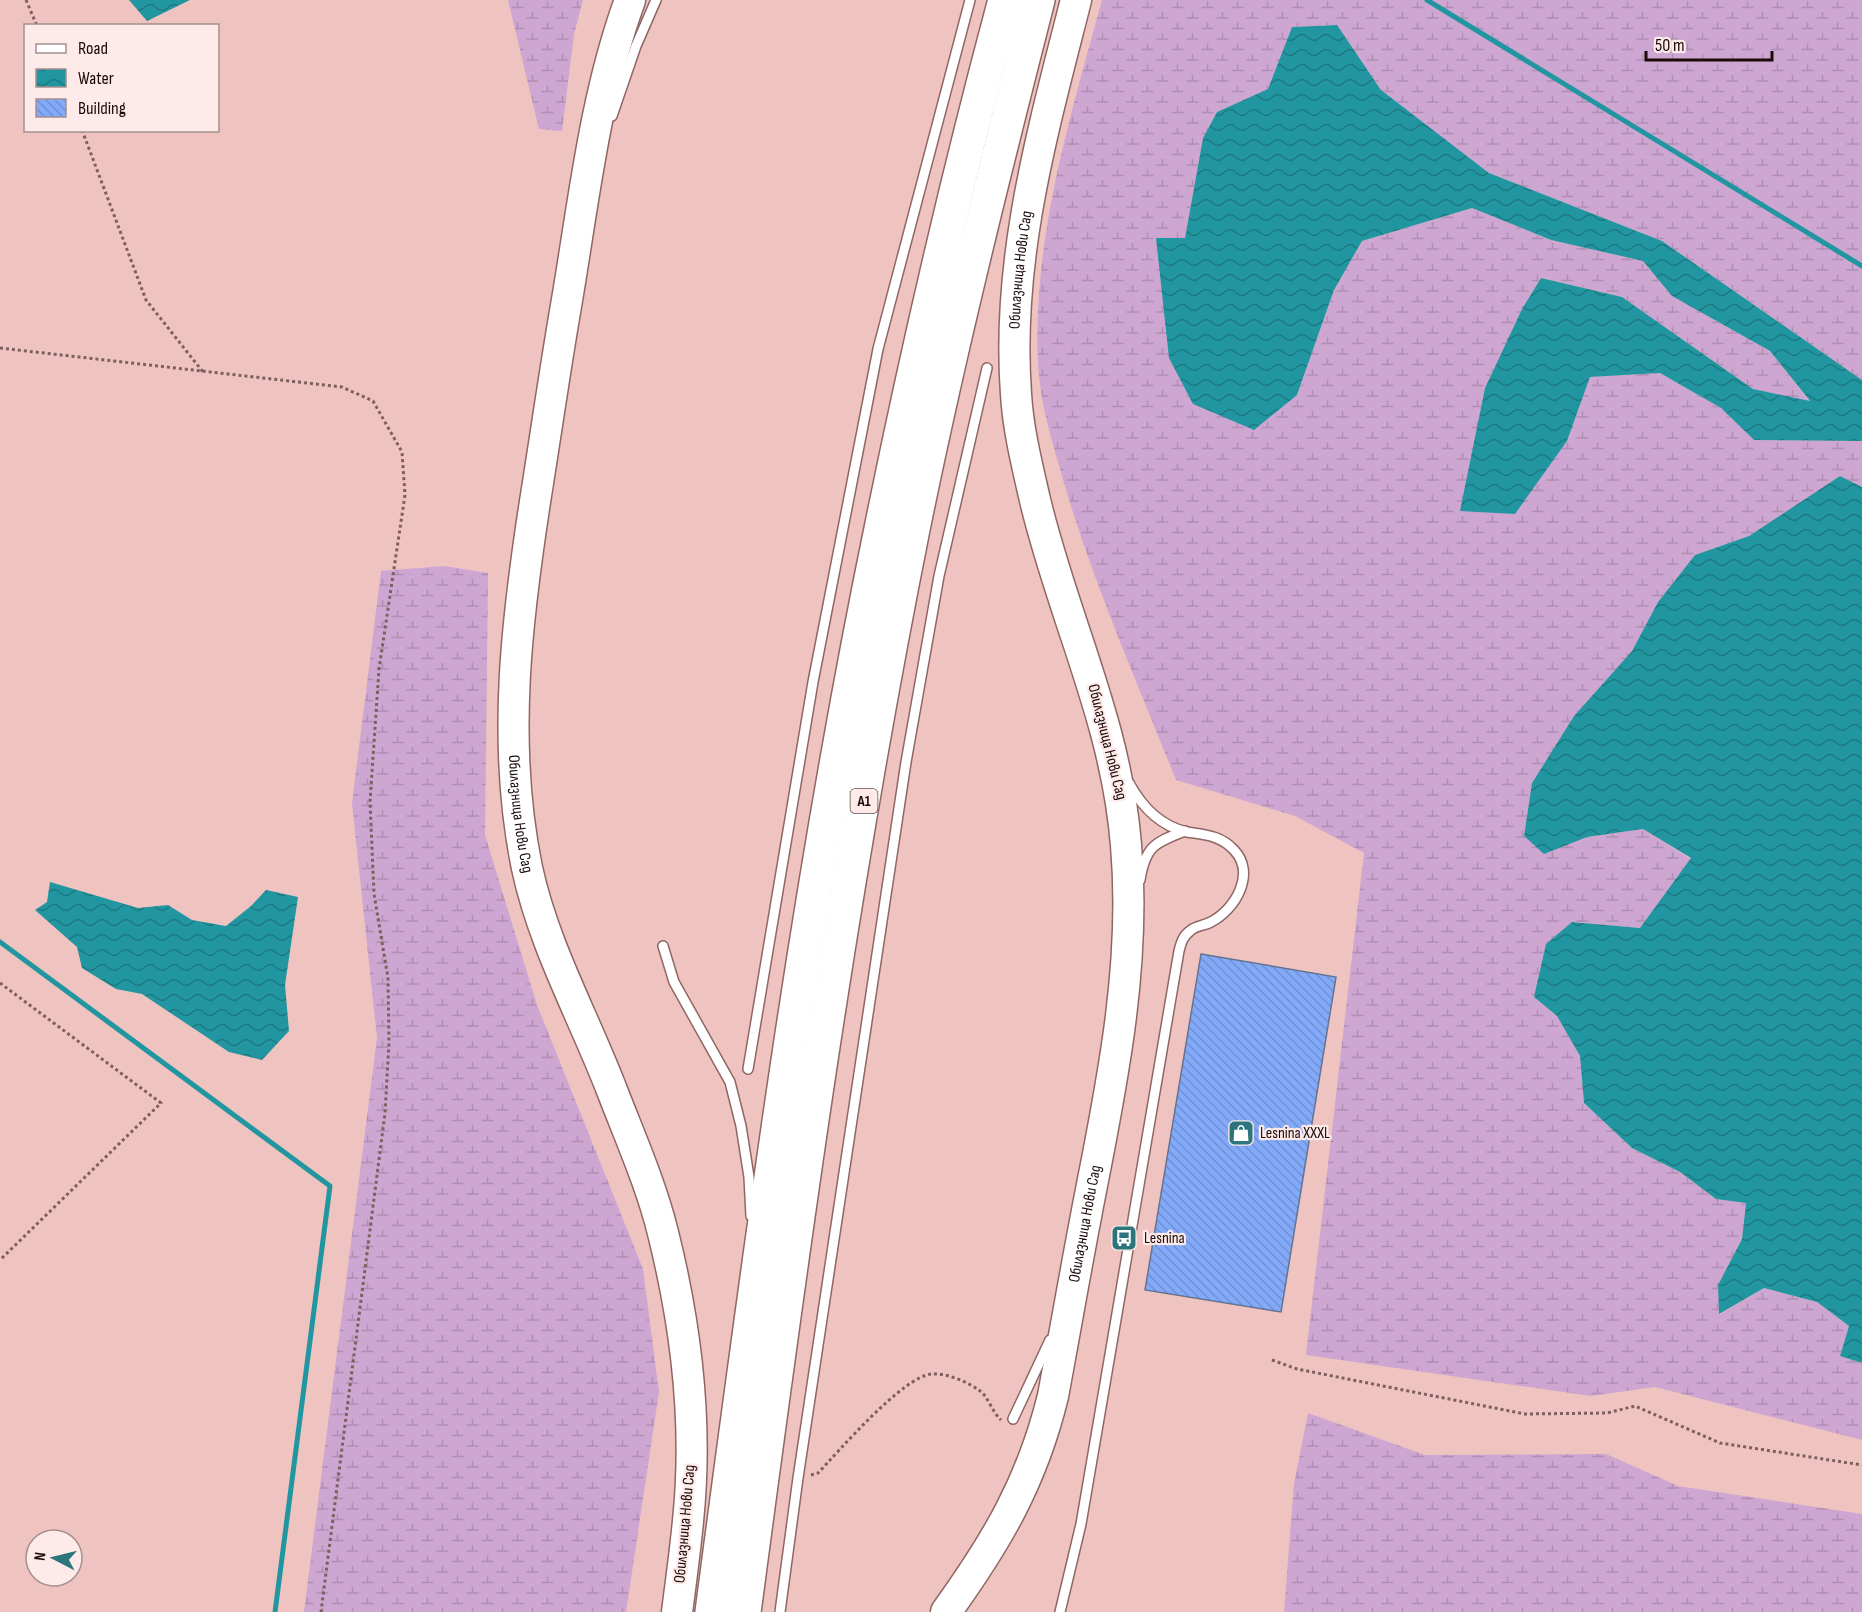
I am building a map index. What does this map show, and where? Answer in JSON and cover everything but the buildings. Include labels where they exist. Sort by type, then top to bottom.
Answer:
[{"type":"highway","name":"A1","points":[[712,1612],[795,1017],[880,533],[918,353],[1005,0]]},
{"type":"highway","name":"A1","points":[[744,1612],[826,1024],[890,650],[950,354],[1038,0]]},
{"type":"main road","name":"Обилазница Нови Сад","points":[[630,0],[604,89],[529,541],[520,610],[512,749],[520,830],[536,903],[556,962],[619,1111],[662,1228],[673,1278],[687,1375],[691,1471],[689,1519],[677,1612]]},
{"type":"main road","name":"Обилазница Нови Сад","points":[[946,1612],[998,1535],[1026,1484],[1040,1447],[1053,1396],[1115,1065],[1127,921],[1127,848],[1114,761],[1087,662],[1035,503],[1015,386],[1017,271],[1026,207],[1037,152],[1076,0]]},
{"type":"lane","points":[[610,122],[636,46],[656,0]]},
{"type":"lane","points":[[748,1069],[802,738],[878,349],[969,0]]},
{"type":"lane","points":[[584,200],[606,133]]},
{"type":"lane","points":[[780,1612],[798,1478],[906,762],[939,576],[987,369]]},
{"type":"lane","points":[[1060,1612],[1082,1524],[1179,951],[1189,931],[1196,926],[1209,923],[1225,912],[1244,880],[1242,861],[1229,845],[1208,834],[1185,831],[1146,810],[1114,761]]},
{"type":"lane","points":[[1127,921],[1134,909],[1148,852],[1163,839],[1185,831]]},
{"type":"lane","points":[[663,946],[674,982],[730,1082],[741,1126],[749,1177],[755,1299]]},
{"type":"lane","points":[[1013,1419],[1051,1339],[1089,1201]]},
{"type":"path","points":[[26,0],[36,24]]},
{"type":"path","points":[[83,132],[146,300],[203,372]]},
{"type":"path","points":[[0,348],[342,387],[373,401],[402,452],[405,495],[380,669],[370,802],[374,894],[388,978],[389,1043],[385,1102],[321,1612]]},
{"type":"path","points":[[0,983],[162,1103],[0,1260]]},
{"type":"path","points":[[1272,1360],[1297,1370],[1525,1414],[1607,1413],[1635,1406],[1720,1443],[1862,1465]]},
{"type":"path","points":[[798,1478],[818,1473],[903,1388],[932,1374],[962,1380],[983,1392],[992,1412],[1004,1423],[1013,1419]]},
{"type":"green space","points":[[508,0],[583,0],[574,34],[562,131],[539,129]]},
{"type":"green space","points":[[1102,0],[1862,0],[1862,380],[1662,241],[1489,173],[1381,90],[1337,25],[1292,27],[1268,89],[1217,112],[1203,138],[1185,238],[1156,239],[1297,395],[1334,290],[1362,241],[1472,208],[1551,240],[1643,261],[1672,296],[1770,351],[1810,402],[1753,389],[1622,297],[1541,278],[1522,309],[1485,388],[1461,511],[1567,441],[1590,377],[1660,373],[1721,408],[1754,440],[1862,441],[1862,487],[1840,476],[1749,536],[1695,555],[1658,602],[1632,651],[1574,716],[1532,783],[1524,836],[1544,853],[1587,837],[1643,829],[1691,859],[1640,928],[1573,922],[1534,997],[1557,1016],[1580,1056],[1584,1103],[1632,1148],[1680,1172],[1716,1199],[1746,1202],[1742,1239],[1718,1285],[1720,1314],[1764,1288],[1817,1302],[1849,1326],[1840,1356],[1862,1363],[1862,1440],[1655,1387],[1591,1396],[1306,1355],[1364,853],[1295,816],[1176,780],[1102,596],[1064,483],[1039,379],[1038,318],[1041,272],[1047,226],[1066,134]]},
{"type":"green space","points":[[444,566],[488,573],[485,835],[537,1005],[643,1269],[659,1392],[626,1612],[304,1612],[377,1038],[352,803],[381,571]]},
{"type":"green space","points":[[1308,1413],[1425,1455],[1606,1454],[1678,1486],[1862,1514],[1862,1612],[1284,1612],[1294,1484]]},
{"type":"water","points":[[129,0],[190,0],[147,21]]},
{"type":"water","points":[[1337,25],[1381,90],[1489,173],[1662,241],[1862,380],[1862,441],[1754,440],[1721,408],[1660,373],[1590,377],[1567,441],[1515,514],[1460,511],[1485,388],[1522,309],[1541,278],[1622,297],[1753,389],[1810,401],[1770,351],[1672,296],[1643,261],[1551,240],[1472,208],[1362,241],[1334,290],[1297,395],[1254,430],[1193,404],[1169,358],[1156,238],[1185,238],[1203,138],[1217,112],[1268,89],[1292,27]]},
{"type":"water","points":[[1840,476],[1862,487],[1862,1363],[1840,1356],[1849,1326],[1817,1302],[1764,1288],[1719,1314],[1718,1285],[1742,1239],[1746,1203],[1716,1199],[1680,1172],[1632,1148],[1584,1103],[1580,1056],[1557,1016],[1534,997],[1546,944],[1572,922],[1640,928],[1691,858],[1643,829],[1587,837],[1544,854],[1524,836],[1532,783],[1574,716],[1632,651],[1658,602],[1695,555],[1749,536]]},
{"type":"water","points":[[50,882],[138,908],[168,905],[192,920],[226,926],[251,906],[266,890],[298,897],[285,985],[289,1031],[262,1060],[229,1052],[142,994],[116,989],[82,968],[77,947],[35,910],[47,902]]},
{"type":"waterway","points":[[1427,0],[1862,266]]},
{"type":"waterway","points":[[0,942],[330,1186],[275,1612]]},
{"type":"place","name":"Lesnina XXXL","points":[[1241,1133]]},
{"type":"place","name":"Lesnina","points":[[1124,1238]]}]
